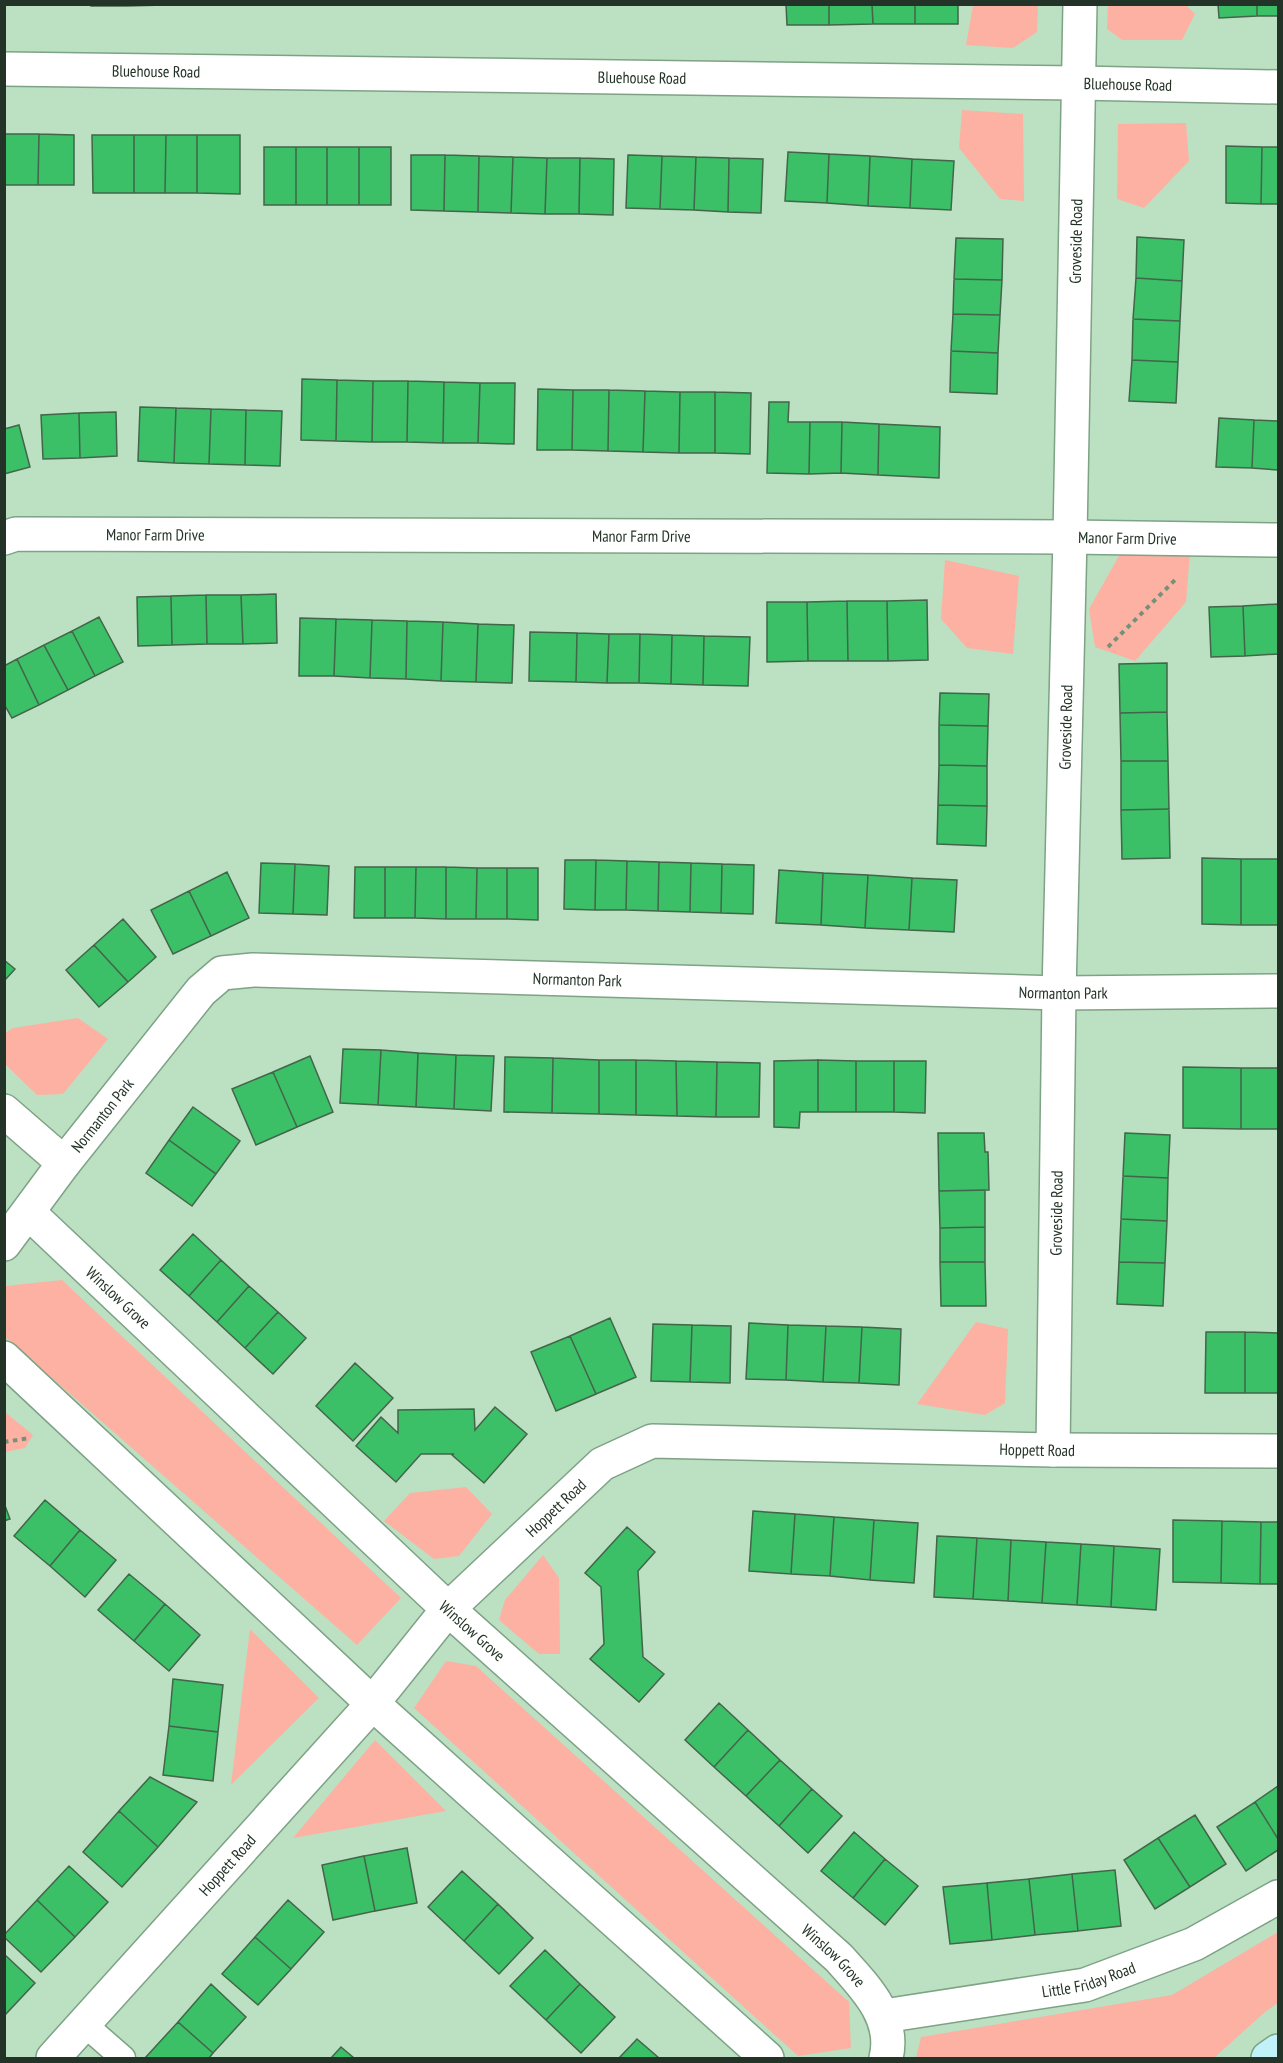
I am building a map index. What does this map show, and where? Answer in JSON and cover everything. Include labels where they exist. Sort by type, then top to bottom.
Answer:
[{"type":"main road","points":[[1269,2058],[1278,2051]]},
{"type":"street","name":"Groveside Road","points":[[1053,1450],[1059,993],[1080,4]]},
{"type":"street","name":"Bluehouse Road","points":[[4,69],[1078,82],[1278,87]]},
{"type":"street","name":"Manor Farm Drive","points":[[4,538],[16,534],[1070,537],[1278,540]]},
{"type":"street","name":"Normanton Park","points":[[4,1244],[64,1163],[201,991],[222,973],[253,970],[1059,993],[1278,992]]},
{"type":"street","points":[[4,1111],[64,1163]]},
{"type":"street","name":"Winslow Grove","points":[[29,1213],[448,1609],[839,1958],[868,1990],[884,2016],[888,2049],[886,2058]]},
{"type":"street","points":[[4,1358],[372,1703],[767,2058]]},
{"type":"street","name":"Hoppett Road","points":[[53,2058],[372,1703],[448,1609],[602,1464],[652,1441],[1053,1450],[1278,1451]]},
{"type":"street","name":"Little Friday Road","points":[[884,2016],[1085,1985],[1194,1944],[1278,1897]]},
{"type":"lane","points":[[84,2024],[123,2058]]},
{"type":"path","points":[[1108,647],[1215,539]]},
{"type":"shaded area","points":[[973,5],[1038,5],[1037,32],[1013,48],[966,45]]},
{"type":"shaded area","points":[[1108,5],[1186,5],[1195,14],[1182,40],[1122,40],[1107,29]]},
{"type":"shaded area","points":[[962,110],[1023,114],[1024,201],[1000,199],[959,148]]},
{"type":"shaded area","points":[[1186,123],[1189,161],[1144,208],[1117,199],[1118,124]]},
{"type":"shaded area","points":[[1190,552],[1186,602],[1135,661],[1095,647],[1089,609],[1120,554]]},
{"type":"shaded area","points":[[945,560],[1019,576],[1013,654],[967,648],[941,619]]},
{"type":"shaded area","points":[[78,1018],[108,1039],[63,1094],[37,1095],[5,1064],[5,1033],[13,1028]]},
{"type":"shaded area","points":[[62,1280],[401,1598],[357,1645],[5,1337],[5,1286]]},
{"type":"shaded area","points":[[976,1322],[1008,1329],[1005,1403],[985,1415],[917,1404]]},
{"type":"shaded area","points":[[5,1412],[33,1435],[25,1448],[5,1452]]},
{"type":"shaded area","points":[[466,1487],[492,1514],[459,1556],[434,1559],[384,1521],[410,1493]]},
{"type":"shaded area","points":[[543,1555],[559,1578],[560,1654],[539,1654],[499,1620],[505,1600]]},
{"type":"shaded area","points":[[250,1629],[319,1698],[231,1785]]},
{"type":"shaded area","points":[[446,1661],[476,1666],[849,2002],[851,2048],[798,2056],[414,1708]]},
{"type":"shaded area","points":[[375,1740],[446,1811],[293,1838]]},
{"type":"shaded area","points":[[1278,1932],[1278,2003],[1214,2058],[916,2058],[921,2037],[1172,1995]]},
{"type":"building","points":[[91,4],[127,4],[127,6],[91,6]]},
{"type":"building","points":[[127,4],[164,4],[164,5],[127,6]]},
{"type":"building","points":[[786,4],[829,4],[829,25],[787,25]]},
{"type":"building","points":[[829,4],[872,4],[873,24],[829,25]]},
{"type":"building","points":[[872,4],[915,4],[915,24],[873,24]]},
{"type":"building","points":[[915,4],[958,4],[958,24],[915,24]]},
{"type":"building","points":[[1218,4],[1257,4],[1257,16],[1219,18]]},
{"type":"building","points":[[1257,4],[1278,4],[1278,16],[1257,16]]},
{"type":"building","points":[[4,134],[39,134],[38,185],[4,185]]},
{"type":"building","points":[[39,134],[74,135],[74,185],[38,185]]},
{"type":"building","points":[[92,135],[134,135],[134,193],[93,193]]},
{"type":"building","points":[[134,135],[166,135],[165,193],[134,193]]},
{"type":"building","points":[[166,135],[197,135],[197,193],[165,193]]},
{"type":"building","points":[[197,135],[240,135],[240,194],[197,193]]},
{"type":"building","points":[[1226,146],[1262,147],[1261,204],[1226,203]]},
{"type":"building","points":[[264,147],[296,147],[296,205],[264,205]]},
{"type":"building","points":[[296,147],[327,147],[327,205],[296,205]]},
{"type":"building","points":[[327,147],[359,147],[359,205],[327,205]]},
{"type":"building","points":[[359,147],[391,147],[391,205],[359,205]]},
{"type":"building","points":[[1262,147],[1278,147],[1278,204],[1261,204]]},
{"type":"building","points":[[788,152],[829,154],[827,203],[785,201]]},
{"type":"building","points":[[829,154],[870,156],[868,206],[827,203]]},
{"type":"building","points":[[411,155],[445,155],[444,211],[411,210]]},
{"type":"building","points":[[445,155],[479,156],[478,212],[444,211]]},
{"type":"building","points":[[628,155],[662,156],[660,209],[626,208]]},
{"type":"building","points":[[479,156],[513,157],[511,213],[478,212]]},
{"type":"building","points":[[662,156],[696,157],[694,210],[660,209]]},
{"type":"building","points":[[870,156],[912,159],[910,208],[868,206]]},
{"type":"building","points":[[513,157],[547,158],[545,214],[511,213]]},
{"type":"building","points":[[696,157],[729,158],[728,212],[694,210]]},
{"type":"building","points":[[547,158],[580,158],[579,214],[545,214]]},
{"type":"building","points":[[580,158],[614,159],[613,215],[579,214]]},
{"type":"building","points":[[729,158],[763,159],[761,213],[728,212]]},
{"type":"building","points":[[912,159],[954,161],[951,210],[910,208]]},
{"type":"building","points":[[1137,237],[1184,240],[1182,281],[1136,278]]},
{"type":"building","points":[[956,238],[1003,239],[1002,280],[954,279]]},
{"type":"building","points":[[1136,278],[1182,281],[1180,321],[1133,319]]},
{"type":"building","points":[[954,279],[1002,280],[1000,315],[953,314]]},
{"type":"building","points":[[953,314],[1000,315],[998,353],[951,351]]},
{"type":"building","points":[[1133,319],[1180,321],[1178,362],[1132,360]]},
{"type":"building","points":[[951,351],[998,353],[997,394],[950,392]]},
{"type":"building","points":[[1132,360],[1178,362],[1176,403],[1129,401]]},
{"type":"building","points":[[302,379],[337,380],[336,441],[301,440]]},
{"type":"building","points":[[337,380],[373,381],[372,442],[336,441]]},
{"type":"building","points":[[373,381],[408,381],[407,442],[372,442]]},
{"type":"building","points":[[408,381],[444,382],[443,443],[407,442]]},
{"type":"building","points":[[444,382],[480,383],[478,443],[443,443]]},
{"type":"building","points":[[480,383],[515,383],[514,444],[478,443]]},
{"type":"building","points":[[538,389],[573,390],[572,450],[537,450]]},
{"type":"building","points":[[573,390],[609,390],[608,451],[572,450]]},
{"type":"building","points":[[609,390],[645,391],[643,452],[608,451]]},
{"type":"building","points":[[645,391],[680,392],[679,453],[643,452]]},
{"type":"building","points":[[680,392],[715,392],[715,453],[679,453]]},
{"type":"building","points":[[715,392],[751,393],[750,454],[715,453]]},
{"type":"building","points":[[769,402],[789,402],[788,422],[810,422],[809,474],[767,473]]},
{"type":"building","points":[[140,407],[176,408],[174,463],[138,461]]},
{"type":"building","points":[[176,408],[211,409],[209,464],[174,463]]},
{"type":"building","points":[[211,409],[246,410],[245,465],[209,464]]},
{"type":"building","points":[[246,410],[282,411],[280,466],[245,465]]},
{"type":"building","points":[[116,412],[117,456],[80,458],[79,413]]},
{"type":"building","points":[[79,413],[80,458],[43,459],[41,415]]},
{"type":"building","points":[[1219,418],[1254,420],[1252,468],[1216,467]]},
{"type":"building","points":[[1254,420],[1278,421],[1278,470],[1252,468]]},
{"type":"building","points":[[810,422],[842,422],[841,473],[809,474]]},
{"type":"building","points":[[842,422],[879,424],[878,475],[841,473]]},
{"type":"building","points":[[879,424],[940,427],[939,478],[878,475]]},
{"type":"building","points":[[19,425],[30,467],[4,474],[4,429]]},
{"type":"building","points":[[276,594],[277,643],[243,644],[241,595]]},
{"type":"building","points":[[206,595],[241,595],[243,644],[207,644]]},
{"type":"building","points":[[206,595],[207,644],[172,645],[171,596]]},
{"type":"building","points":[[171,596],[172,645],[138,646],[137,597]]},
{"type":"building","points":[[927,600],[928,660],[888,661],[887,601]]},
{"type":"building","points":[[847,601],[887,601],[888,661],[848,661]]},
{"type":"building","points":[[847,601],[848,661],[808,661],[807,602]]},
{"type":"building","points":[[767,602],[807,602],[808,661],[767,662]]},
{"type":"building","points":[[1278,604],[1278,654],[1245,656],[1243,606]]},
{"type":"building","points":[[1243,606],[1245,656],[1211,657],[1209,607]]},
{"type":"building","points":[[99,617],[123,662],[95,676],[72,631]]},
{"type":"building","points":[[300,618],[336,619],[334,676],[299,676]]},
{"type":"building","points":[[336,619],[372,620],[370,678],[334,676]]},
{"type":"building","points":[[372,620],[407,621],[406,679],[370,678]]},
{"type":"building","points":[[407,621],[443,622],[441,681],[406,679]]},
{"type":"building","points":[[443,622],[478,624],[476,682],[441,681]]},
{"type":"building","points":[[478,624],[514,625],[512,683],[476,682]]},
{"type":"building","points":[[72,631],[95,676],[68,690],[44,645]]},
{"type":"building","points":[[530,632],[577,633],[576,682],[529,681]]},
{"type":"building","points":[[577,633],[609,634],[607,683],[576,682]]},
{"type":"building","points":[[609,634],[640,634],[639,683],[607,683]]},
{"type":"building","points":[[640,634],[672,635],[671,684],[639,683]]},
{"type":"building","points":[[672,635],[704,636],[703,685],[671,684]]},
{"type":"building","points":[[704,636],[750,637],[748,686],[703,685]]},
{"type":"building","points":[[44,645],[68,690],[39,705],[17,659]]},
{"type":"building","points":[[17,659],[39,705],[12,718],[4,704],[4,666]]},
{"type":"building","points":[[1167,663],[1167,712],[1120,713],[1119,664]]},
{"type":"building","points":[[940,693],[989,694],[988,726],[939,725]]},
{"type":"building","points":[[1167,712],[1168,761],[1121,761],[1120,713]]},
{"type":"building","points":[[939,725],[988,726],[987,766],[939,765]]},
{"type":"building","points":[[1121,761],[1168,761],[1169,809],[1121,810]]},
{"type":"building","points":[[939,765],[987,766],[987,806],[938,805]]},
{"type":"building","points":[[938,805],[987,806],[986,846],[937,844]]},
{"type":"building","points":[[1169,809],[1170,858],[1122,859],[1121,810]]},
{"type":"building","points":[[1202,858],[1241,859],[1241,925],[1202,924]]},
{"type":"building","points":[[1241,859],[1278,859],[1278,925],[1241,925]]},
{"type":"building","points":[[565,860],[596,860],[595,910],[564,909]]},
{"type":"building","points":[[596,860],[627,861],[626,910],[595,910]]},
{"type":"building","points":[[627,861],[659,862],[658,911],[626,910]]},
{"type":"building","points":[[659,862],[691,863],[690,912],[658,911]]},
{"type":"building","points":[[261,863],[295,864],[293,914],[259,913]]},
{"type":"building","points":[[691,863],[722,864],[721,913],[690,912]]},
{"type":"building","points":[[295,864],[329,866],[327,915],[293,914]]},
{"type":"building","points":[[722,864],[754,865],[753,914],[721,913]]},
{"type":"building","points":[[355,867],[385,867],[385,918],[354,918]]},
{"type":"building","points":[[385,867],[416,867],[415,918],[385,918]]},
{"type":"building","points":[[416,867],[446,867],[446,919],[415,918]]},
{"type":"building","points":[[446,867],[477,868],[476,919],[446,919]]},
{"type":"building","points":[[477,868],[507,868],[507,919],[476,919]]},
{"type":"building","points":[[507,868],[538,868],[538,920],[507,919]]},
{"type":"building","points":[[779,870],[823,873],[821,925],[776,923]]},
{"type":"building","points":[[227,872],[249,918],[211,936],[189,891]]},
{"type":"building","points":[[823,873],[868,875],[865,928],[821,925]]},
{"type":"building","points":[[868,875],[912,878],[909,930],[865,928]]},
{"type":"building","points":[[912,878],[957,880],[954,932],[909,930]]},
{"type":"building","points":[[189,891],[211,936],[173,954],[151,910]]},
{"type":"building","points":[[123,919],[156,957],[128,982],[94,945]]},
{"type":"building","points":[[94,945],[128,982],[99,1007],[66,970]]},
{"type":"building","points":[[4,960],[15,969],[4,981]]},
{"type":"building","points":[[343,1049],[381,1050],[378,1105],[340,1103]]},
{"type":"building","points":[[381,1050],[418,1053],[416,1107],[378,1105]]},
{"type":"building","points":[[418,1053],[456,1055],[454,1109],[416,1107]]},
{"type":"building","points":[[456,1055],[494,1056],[491,1111],[454,1109]]},
{"type":"building","points":[[310,1056],[333,1112],[297,1127],[273,1072]]},
{"type":"building","points":[[505,1057],[553,1058],[552,1113],[504,1112]]},
{"type":"building","points":[[553,1058],[599,1060],[599,1114],[552,1113]]},
{"type":"building","points":[[599,1060],[636,1060],[636,1115],[599,1114]]},
{"type":"building","points":[[636,1060],[676,1061],[677,1116],[636,1115]]},
{"type":"building","points":[[818,1060],[856,1061],[856,1112],[818,1112]]},
{"type":"building","points":[[818,1060],[818,1112],[800,1112],[799,1128],[774,1127],[774,1061]]},
{"type":"building","points":[[676,1061],[717,1062],[716,1117],[677,1116]]},
{"type":"building","points":[[856,1061],[894,1061],[894,1112],[856,1112]]},
{"type":"building","points":[[894,1061],[926,1061],[925,1113],[894,1112]]},
{"type":"building","points":[[717,1062],[760,1063],[759,1117],[716,1117]]},
{"type":"building","points":[[1183,1067],[1241,1068],[1241,1129],[1183,1128]]},
{"type":"building","points":[[1241,1068],[1278,1068],[1278,1129],[1241,1129]]},
{"type":"building","points":[[273,1072],[297,1127],[256,1145],[232,1089]]},
{"type":"building","points":[[193,1107],[240,1141],[216,1174],[169,1140]]},
{"type":"building","points":[[938,1133],[984,1133],[985,1152],[988,1152],[989,1190],[939,1191]]},
{"type":"building","points":[[1125,1133],[1170,1135],[1168,1178],[1123,1176]]},
{"type":"building","points":[[169,1140],[216,1174],[192,1206],[146,1173]]},
{"type":"building","points":[[1123,1176],[1168,1178],[1167,1221],[1121,1219]]},
{"type":"building","points":[[985,1190],[985,1227],[940,1228],[939,1191]]},
{"type":"building","points":[[1121,1219],[1167,1221],[1165,1263],[1119,1262]]},
{"type":"building","points":[[985,1227],[985,1262],[940,1262],[940,1228]]},
{"type":"building","points":[[193,1234],[221,1260],[189,1296],[160,1270]]},
{"type":"building","points":[[221,1260],[249,1286],[217,1322],[189,1296]]},
{"type":"building","points":[[940,1262],[985,1262],[986,1306],[941,1306]]},
{"type":"building","points":[[1119,1262],[1165,1263],[1163,1306],[1117,1304]]},
{"type":"building","points":[[249,1286],[278,1312],[245,1348],[217,1322]]},
{"type":"building","points":[[278,1312],[306,1338],[273,1374],[245,1348]]},
{"type":"building","points":[[610,1318],[636,1377],[596,1394],[570,1336]]},
{"type":"building","points":[[749,1323],[788,1325],[786,1380],[746,1379]]},
{"type":"building","points":[[653,1324],[692,1325],[690,1382],[651,1381]]},
{"type":"building","points":[[692,1325],[731,1326],[730,1383],[690,1382]]},
{"type":"building","points":[[788,1325],[826,1326],[823,1382],[786,1380]]},
{"type":"building","points":[[826,1326],[862,1327],[859,1383],[823,1382]]},
{"type":"building","points":[[862,1327],[901,1329],[899,1385],[859,1383]]},
{"type":"building","points":[[1206,1332],[1245,1332],[1245,1393],[1205,1393]]},
{"type":"building","points":[[1245,1332],[1278,1333],[1278,1393],[1245,1393]]},
{"type":"building","points":[[570,1336],[596,1394],[556,1411],[531,1352]]},
{"type":"building","points":[[355,1363],[393,1398],[353,1441],[316,1406]]},
{"type":"building","points":[[495,1407],[527,1434],[484,1483],[452,1455],[454,1454],[421,1454],[396,1482],[356,1446],[381,1417],[398,1433],[398,1410],[474,1409],[475,1430]]},
{"type":"building","points":[[45,1500],[80,1530],[50,1566],[14,1536]]},
{"type":"building","points":[[4,1503],[10,1519],[4,1521]]},
{"type":"building","points":[[753,1511],[795,1514],[791,1574],[749,1571]]},
{"type":"building","points":[[795,1514],[834,1517],[830,1576],[791,1574]]},
{"type":"building","points":[[834,1517],[874,1520],[870,1580],[830,1576]]},
{"type":"building","points":[[874,1520],[918,1523],[914,1583],[870,1580]]},
{"type":"building","points":[[1173,1520],[1222,1521],[1221,1583],[1173,1582]]},
{"type":"building","points":[[1222,1521],[1261,1522],[1260,1584],[1221,1583]]},
{"type":"building","points":[[1261,1522],[1278,1522],[1278,1584],[1260,1584]]},
{"type":"building","points":[[627,1527],[655,1552],[638,1571],[643,1657],[664,1674],[639,1702],[590,1659],[604,1644],[601,1587],[585,1573]]},
{"type":"building","points":[[80,1530],[116,1560],[85,1597],[50,1566]]},
{"type":"building","points":[[937,1536],[977,1538],[973,1599],[934,1597]]},
{"type":"building","points":[[977,1538],[1011,1540],[1008,1601],[973,1599]]},
{"type":"building","points":[[1011,1540],[1046,1542],[1042,1603],[1008,1601]]},
{"type":"building","points":[[1046,1542],[1081,1544],[1077,1605],[1042,1603]]},
{"type":"building","points":[[1081,1544],[1114,1546],[1111,1607],[1077,1605]]},
{"type":"building","points":[[1114,1546],[1160,1549],[1156,1610],[1111,1607]]},
{"type":"building","points":[[129,1574],[165,1604],[134,1641],[98,1610]]},
{"type":"building","points":[[165,1604],[200,1635],[169,1671],[134,1641]]},
{"type":"building","points":[[173,1679],[223,1685],[218,1732],[169,1726]]},
{"type":"building","points":[[719,1703],[748,1730],[714,1767],[685,1740]]},
{"type":"building","points":[[169,1726],[218,1732],[213,1781],[163,1775]]},
{"type":"building","points":[[748,1730],[780,1760],[746,1796],[714,1767]]},
{"type":"building","points":[[780,1760],[812,1789],[779,1826],[746,1796]]},
{"type":"building","points":[[150,1777],[197,1802],[158,1847],[119,1811]]},
{"type":"building","points":[[1278,1786],[1278,1839],[1255,1802]]},
{"type":"building","points":[[812,1789],[842,1816],[808,1853],[779,1826]]},
{"type":"building","points":[[1255,1802],[1278,1839],[1278,1850],[1246,1871],[1217,1827]]},
{"type":"building","points":[[119,1811],[158,1847],[122,1887],[83,1852]]},
{"type":"building","points":[[1195,1815],[1226,1864],[1190,1887],[1158,1838]]},
{"type":"building","points":[[854,1832],[885,1859],[853,1898],[821,1871]]},
{"type":"building","points":[[1158,1838],[1190,1887],[1155,1909],[1124,1860]]},
{"type":"building","points":[[407,1848],[417,1903],[375,1911],[364,1856]]},
{"type":"building","points":[[364,1856],[375,1911],[333,1920],[322,1865]]},
{"type":"building","points":[[885,1859],[918,1886],[885,1925],[853,1898]]},
{"type":"building","points":[[69,1866],[108,1902],[75,1937],[37,1900]]},
{"type":"building","points":[[1115,1870],[1121,1926],[1078,1931],[1072,1874]]},
{"type":"building","points":[[462,1871],[498,1904],[464,1941],[428,1907]]},
{"type":"building","points":[[1072,1874],[1078,1931],[1035,1935],[1029,1879]]},
{"type":"building","points":[[1029,1879],[1035,1935],[992,1940],[987,1883]]},
{"type":"building","points":[[987,1883],[992,1940],[950,1944],[943,1887]]},
{"type":"building","points":[[37,1900],[75,1937],[41,1972],[4,1937]]},
{"type":"building","points":[[288,1900],[324,1932],[291,1969],[255,1937]]},
{"type":"building","points":[[498,1904],[533,1938],[499,1974],[464,1941]]},
{"type":"building","points":[[255,1937],[291,1969],[258,2005],[222,1974]]},
{"type":"building","points":[[545,1950],[580,1984],[546,2020],[510,1986]]},
{"type":"building","points":[[4,1954],[35,1983],[4,2016]]},
{"type":"building","points":[[211,1984],[246,2017],[213,2053],[178,2022]]},
{"type":"building","points":[[580,1984],[615,2017],[581,2053],[546,2020]]},
{"type":"building","points":[[178,2022],[213,2053],[209,2058],[145,2058]]},
{"type":"building","points":[[637,2039],[659,2058],[619,2058]]},
{"type":"building","points":[[341,2047],[354,2058],[331,2058]]}]
